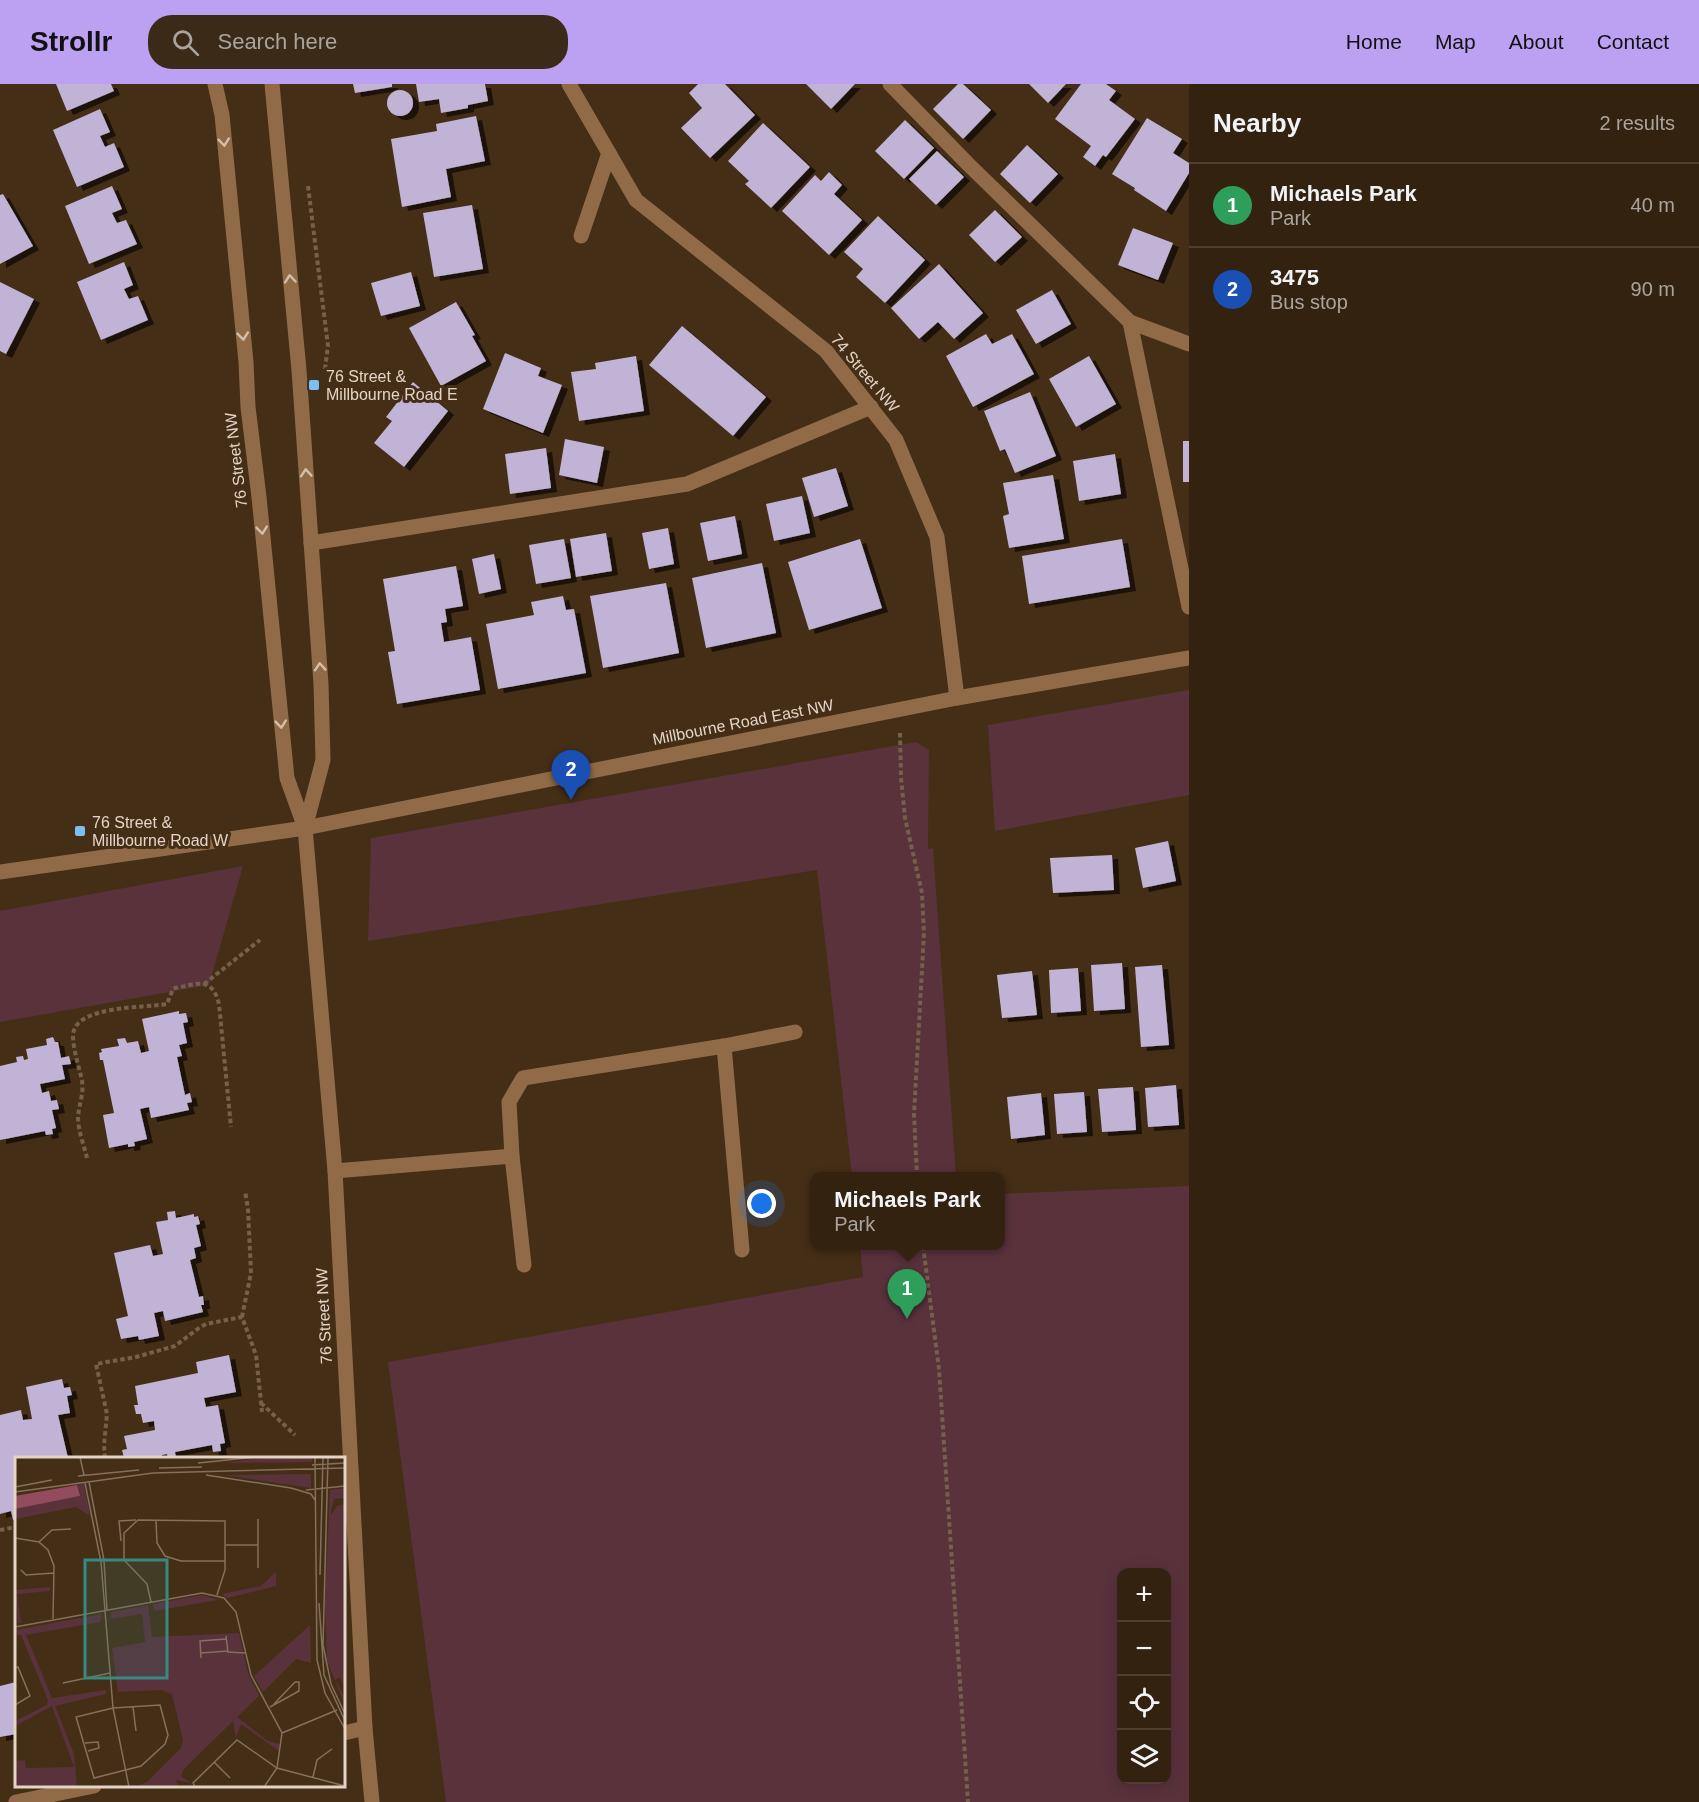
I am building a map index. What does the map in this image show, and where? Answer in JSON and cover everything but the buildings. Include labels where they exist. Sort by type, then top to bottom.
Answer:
[{"type":"street","name":"76 Street NW","points":[[215,84],[222,115],[246,362],[248,408],[287,778],[305,828],[334,1171],[365,1728],[372,1802]]},
{"type":"street","name":"76 Street NW","points":[[272,84],[299,370],[321,684],[323,760],[305,828]]},
{"type":"street","name":"74 Street NW","points":[[569,84],[636,200],[826,351],[896,440],[937,537],[957,698]]},
{"type":"street","points":[[890,84],[968,164],[1130,322],[1189,344]]},
{"type":"street","points":[[581,236],[609,153]]},
{"type":"street","points":[[1130,322],[1189,607]]},
{"type":"street","points":[[311,543],[687,484],[871,408]]},
{"type":"street","name":"Millbourne Road East NW","points":[[0,872],[305,828],[957,698],[1189,658]]},
{"type":"street","points":[[524,1265],[508,1102],[522,1078],[724,1046],[795,1032]]},
{"type":"street","points":[[724,1046],[742,1251]]},
{"type":"street","points":[[334,1171],[512,1156]]},
{"type":"street","points":[[345,1733],[365,1728]]},
{"type":"street","points":[[16,1802],[85,1787]]},
{"type":"path","points":[[899,710],[905,818],[922,893],[924,933],[914,1114],[917,1172]]},
{"type":"path","points":[[87,1158],[78,1119],[83,1089],[74,1042],[75,1027],[88,1015],[97,1012],[167,1004],[173,989],[204,984],[260,940]]},
{"type":"path","points":[[204,984],[213,988],[219,1004],[231,1127]]},
{"type":"path","points":[[245,1191],[251,1273],[242,1317],[256,1355],[262,1412]]},
{"type":"path","points":[[924,1250],[939,1369],[968,1802]]},
{"type":"path","points":[[105,1457],[107,1414],[96,1364],[135,1357],[175,1346],[206,1324],[242,1317]]},
{"type":"path","points":[[261,1403],[295,1435]]},
{"type":"path","points":[[0,1530],[15,1527]]},
{"type":"shaded area","points":[[1189,690],[1189,795],[995,831],[988,725]]},
{"type":"shaded area","points":[[916,742],[929,750],[928,849],[933,848],[956,1172],[852,1172],[817,870],[368,941],[371,838]]},
{"type":"shaded area","points":[[243,866],[209,985],[0,1022],[0,911]]},
{"type":"shaded area","points":[[1189,1186],[1189,1802],[446,1802],[388,1362],[863,1277],[860,1250],[1005,1250],[1005,1194]]},
{"type":"place","name":"76 Street & Millbourne Road E","points":[[314,385]]},
{"type":"place","name":"3475","points":[[571,800]]},
{"type":"place","name":"76 Street & Millbourne Road W","points":[[80,831]]},
{"type":"place","name":"Michaels Park","points":[[907,1319]]}]
